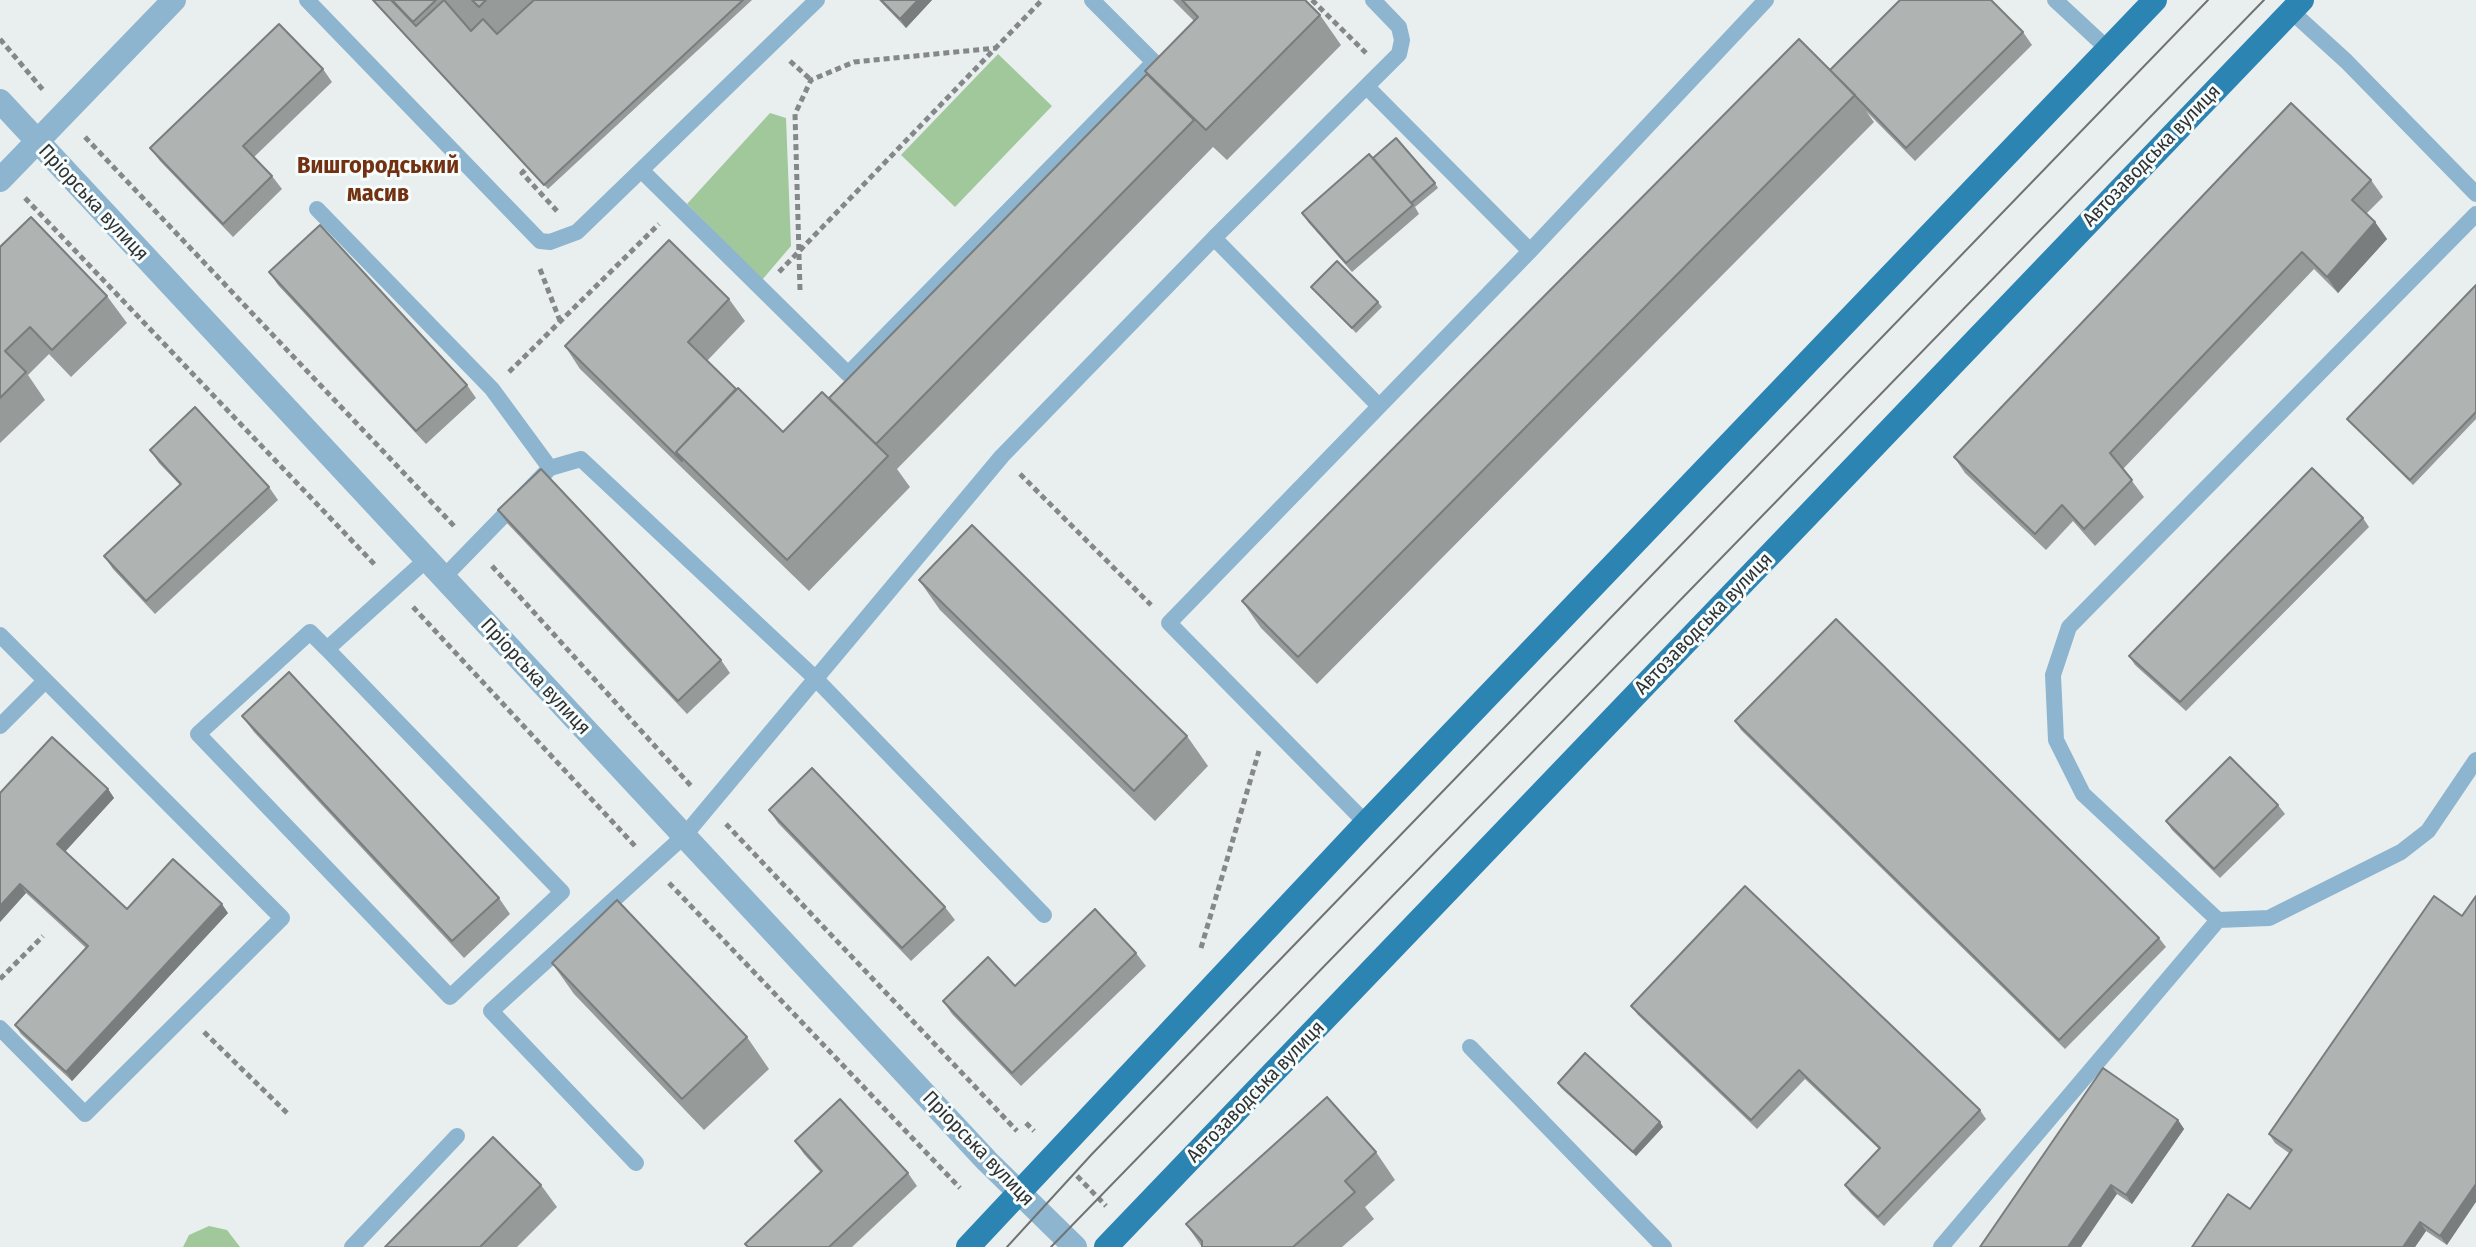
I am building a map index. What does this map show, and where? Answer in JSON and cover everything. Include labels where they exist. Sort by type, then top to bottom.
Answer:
[{"type":"main road","points":[[968,1247],[1366,823],[2155,0]]},
{"type":"main road","name":"Автозаводська вулиця","points":[[1106,1247],[2296,6]]},
{"type":"street","points":[[2,178],[62,112],[174,0]]},
{"type":"street","name":"Пріорська вулиця","points":[[0,101],[1018,1193],[1075,1247]]},
{"type":"lane","points":[[307,0],[540,241],[565,239],[577,232],[817,0]]},
{"type":"lane","points":[[641,170],[848,374],[1154,62],[1092,0]]},
{"type":"lane","points":[[636,1163],[491,1011],[684,836],[1002,456],[1399,54],[1402,40],[1399,27],[1373,0]]},
{"type":"lane","points":[[1366,823],[1169,623],[1530,251],[1766,0]]},
{"type":"lane","points":[[2055,0],[2109,50]]},
{"type":"lane","points":[[2296,6],[2476,194]]},
{"type":"lane","points":[[1367,87],[1530,251]]},
{"type":"lane","points":[[317,209],[492,389],[550,468]]},
{"type":"lane","points":[[2476,214],[2069,627],[2053,675],[2056,740],[2083,794],[2218,920],[2269,918],[2401,852],[2428,831],[2476,760]]},
{"type":"lane","points":[[1214,238],[1378,405]]},
{"type":"lane","points":[[327,649],[395,587],[474,546],[550,468],[581,459],[815,678],[1044,915]]},
{"type":"lane","points":[[310,632],[327,649],[562,892],[450,997],[198,734],[310,632]]},
{"type":"lane","points":[[0,635],[282,918],[85,1114],[0,1028]]},
{"type":"lane","points":[[0,726],[45,681]]},
{"type":"lane","points":[[1941,1247],[2218,920]]},
{"type":"lane","points":[[1470,1047],[1664,1247]]},
{"type":"lane","points":[[352,1247],[457,1136]]},
{"type":"path","points":[[762,289],[1042,0]]},
{"type":"path","points":[[1312,0],[1384,71]]},
{"type":"path","points":[[0,39],[62,112],[474,546],[710,806],[1017,1131]]},
{"type":"path","points":[[800,327],[795,114],[811,80],[854,62],[996,48]]},
{"type":"path","points":[[536,160],[522,173],[547,201]]},
{"type":"path","points":[[2,178],[395,587],[652,865],[960,1188]]},
{"type":"path","points":[[492,389],[676,206]]},
{"type":"path","points":[[1002,456],[1169,623]]},
{"type":"path","points":[[1201,948],[1267,723]]},
{"type":"path","points":[[0,979],[43,936]]},
{"type":"path","points":[[186,1014],[287,1113]]},
{"type":"path","points":[[1026,1123],[1126,1227]]},
{"type":"green space","points":[[998,54],[1052,106],[955,207],[901,155]]},
{"type":"green space","points":[[770,113],[786,118],[791,246],[762,280],[687,204]]},
{"type":"green space","points":[[209,1226],[227,1230],[240,1247],[183,1247],[189,1235]]},
{"type":"building","points":[[373,0],[391,0],[416,26],[444,0],[471,31],[483,19],[497,34],[534,0],[743,0],[544,185]]},
{"type":"building","points":[[392,0],[436,0],[413,22]]},
{"type":"building","points":[[472,0],[486,0],[479,7]]},
{"type":"building","points":[[881,0],[918,0],[900,19]]},
{"type":"building","points":[[1182,0],[1305,0],[1320,15],[1206,130],[1145,71],[1198,17]]},
{"type":"building","points":[[1900,0],[1991,0],[2023,32],[1906,148],[1830,70]]},
{"type":"building","points":[[279,24],[323,69],[243,146],[272,176],[223,224],[150,148]]},
{"type":"building","points":[[1799,39],[1855,95],[1298,657],[1242,601]]},
{"type":"building","points":[[1147,74],[1194,120],[876,444],[829,398]]},
{"type":"building","points":[[2291,103],[2371,180],[2352,200],[2375,222],[2327,277],[2302,252],[2110,453],[2132,480],[2084,529],[2062,505],[2035,534],[1954,457]]},
{"type":"building","points":[[1396,138],[1435,183],[1411,203],[1373,158]]},
{"type":"building","points":[[1369,154],[1413,205],[1346,263],[1302,213]]},
{"type":"building","points":[[31,217],[107,296],[52,350],[30,327],[5,351],[26,372],[0,398],[0,247]]},
{"type":"building","points":[[320,225],[467,385],[416,431],[269,272]]},
{"type":"building","points":[[669,240],[729,299],[688,342],[736,389],[676,452],[682,461],[565,346]]},
{"type":"building","points":[[1337,261],[1378,302],[1352,328],[1311,287]]},
{"type":"building","points":[[2476,285],[2476,412],[2410,480],[2347,419]]},
{"type":"building","points":[[738,388],[783,432],[822,392],[888,456],[787,560],[676,452]]},
{"type":"building","points":[[195,407],[269,487],[146,601],[104,556],[181,484],[150,450]]},
{"type":"building","points":[[2312,468],[2363,518],[2180,702],[2129,656]]},
{"type":"building","points":[[541,469],[721,660],[678,701],[498,510]]},
{"type":"building","points":[[972,525],[1187,736],[1134,791],[919,580]]},
{"type":"building","points":[[1836,619],[2159,938],[2059,1040],[1735,721]]},
{"type":"building","points":[[289,672],[499,898],[452,941],[242,716]]},
{"type":"building","points":[[52,737],[108,789],[57,844],[127,909],[173,859],[222,904],[66,1072],[15,1025],[88,946],[20,884],[0,906],[0,793]]},
{"type":"building","points":[[2230,757],[2278,805],[2214,869],[2166,821]]},
{"type":"building","points":[[812,768],[945,907],[902,948],[769,810]]},
{"type":"building","points":[[1745,886],[1980,1110],[1878,1217],[1845,1185],[1880,1148],[1799,1070],[1751,1120],[1631,1006]]},
{"type":"building","points":[[2434,896],[2462,916],[2476,896],[2476,1184],[2440,1236],[2420,1222],[2403,1247],[2192,1247],[2228,1194],[2250,1209],[2292,1150],[2269,1134]]},
{"type":"building","points":[[617,900],[747,1037],[682,1099],[552,963]]},
{"type":"building","points":[[1095,909],[1136,953],[1012,1073],[943,1001],[988,957],[1015,986]]},
{"type":"building","points":[[1585,1053],[1660,1122],[1633,1152],[1558,1083]]},
{"type":"building","points":[[2103,1068],[2178,1120],[2126,1195],[2111,1185],[2068,1247],[1980,1247]]},
{"type":"building","points":[[1327,1097],[1376,1152],[1345,1181],[1355,1192],[1293,1247],[1202,1247],[1202,1241],[1186,1224]]},
{"type":"building","points":[[840,1099],[908,1173],[829,1247],[748,1247],[745,1244],[822,1171],[795,1141]]},
{"type":"building","points":[[493,1137],[541,1185],[480,1247],[385,1247]]},
{"type":"tram line","points":[[1007,1247],[1092,1154],[2208,0]]},
{"type":"tram line","points":[[1051,1247],[2264,0]]},
{"type":"district","name":"Вишгородський масив","points":[[378,180]]}]
